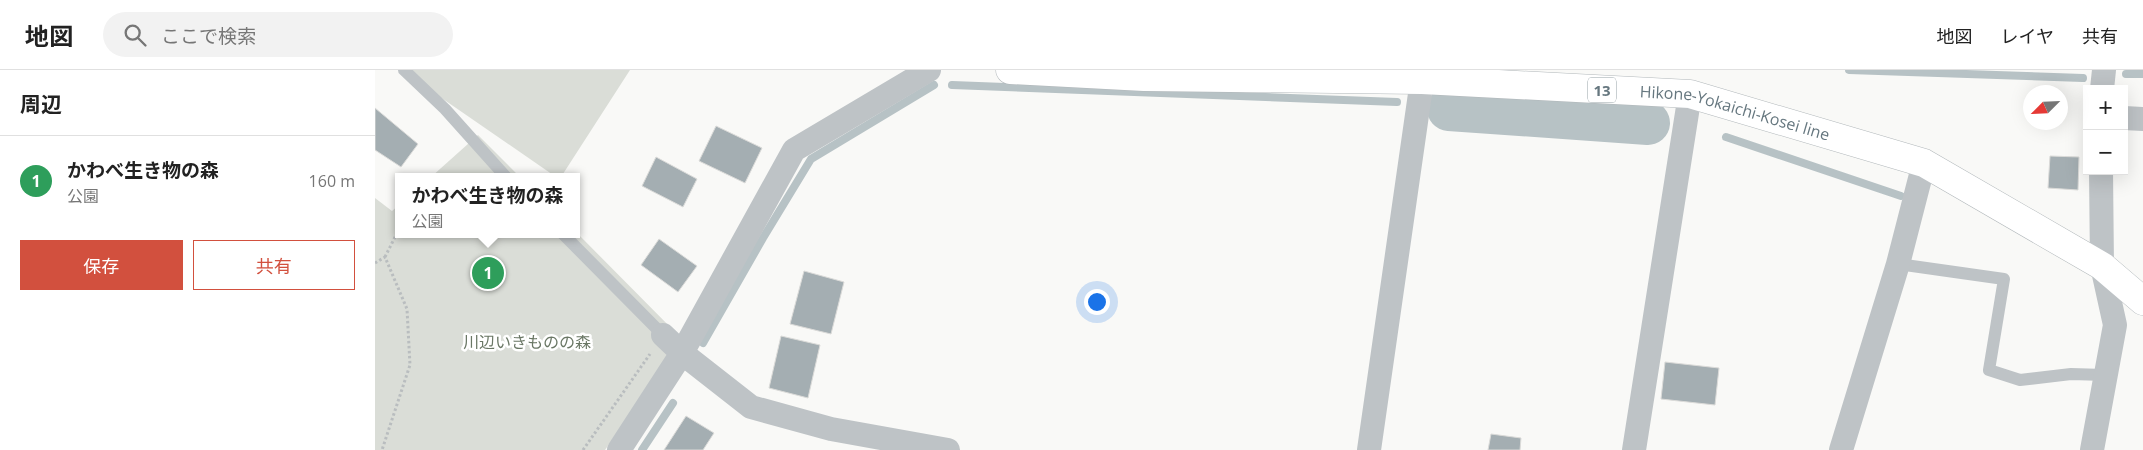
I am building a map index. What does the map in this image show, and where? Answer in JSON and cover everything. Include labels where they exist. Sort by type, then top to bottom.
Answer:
[{"type":"main road","name":"Hikone-Yokaichi-Kosei line","points":[[1010,70],[1422,80],[1690,94],[1924,163],[2102,266],[2143,302]]},
{"type":"street","points":[[619,450],[682,353],[794,150],[929,70]]},
{"type":"street","points":[[2102,85],[2103,70]]},
{"type":"street","points":[[1369,450],[1422,80]]},
{"type":"street","points":[[1634,450],[1690,94]]},
{"type":"street","points":[[2128,118],[2143,119]]},
{"type":"street","points":[[1841,450],[1898,264],[1924,163]]},
{"type":"street","points":[[2091,450],[2115,325],[2102,266],[2101,175]]},
{"type":"street","points":[[663,334],[682,353],[751,407],[831,429],[948,450]]},
{"type":"lane","points":[[404,70],[445,109],[502,173]]},
{"type":"lane","points":[[567,238],[663,334]]},
{"type":"lane","points":[[1898,264],[2004,279],[1989,370],[2020,380],[2071,374],[2105,375]]},
{"type":"path","points":[[375,263],[385,257],[395,237]]},
{"type":"path","points":[[381,450],[410,365],[407,309],[385,257]]},
{"type":"path","points":[[583,450],[663,334]]},
{"type":"green space","points":[[401,70],[630,70],[564,173],[550,173]]},
{"type":"green space","points":[[478,135],[516,173],[435,173]]},
{"type":"green space","name":"川辺いきものの森","points":[[375,198],[392,211],[395,208],[395,238],[580,238],[580,236],[681,338],[605,450],[375,450]]},
{"type":"building","points":[[375,108],[418,144],[401,167],[375,150]]},
{"type":"building","points":[[716,126],[762,148],[745,183],[699,161]]},
{"type":"building","points":[[2050,156],[2079,157],[2078,190],[2048,188]]},
{"type":"building","points":[[656,157],[697,179],[683,207],[642,186]]},
{"type":"building","points":[[659,239],[697,266],[678,292],[641,265]]},
{"type":"building","points":[[804,271],[844,282],[831,334],[790,324]]},
{"type":"building","points":[[781,336],[820,345],[808,398],[769,388]]},
{"type":"building","points":[[1665,362],[1719,368],[1715,405],[1661,399]]},
{"type":"building","points":[[686,416],[714,433],[703,450],[664,450]]},
{"type":"building","points":[[1491,434],[1521,438],[1520,450],[1488,450]]},
{"type":"waterway","points":[[1849,70],[2083,78]]},
{"type":"waterway","points":[[2126,74],[2143,74]]},
{"type":"waterway","points":[[703,343],[811,159],[934,85]]},
{"type":"waterway","points":[[952,85],[1397,102]]},
{"type":"waterway","points":[[1449,109],[1648,123]]},
{"type":"waterway","points":[[1726,137],[1901,196]]},
{"type":"waterway","points":[[642,450],[673,403]]},
{"type":"place","name":"かわべ生き物の森","points":[[488,273]]}]
